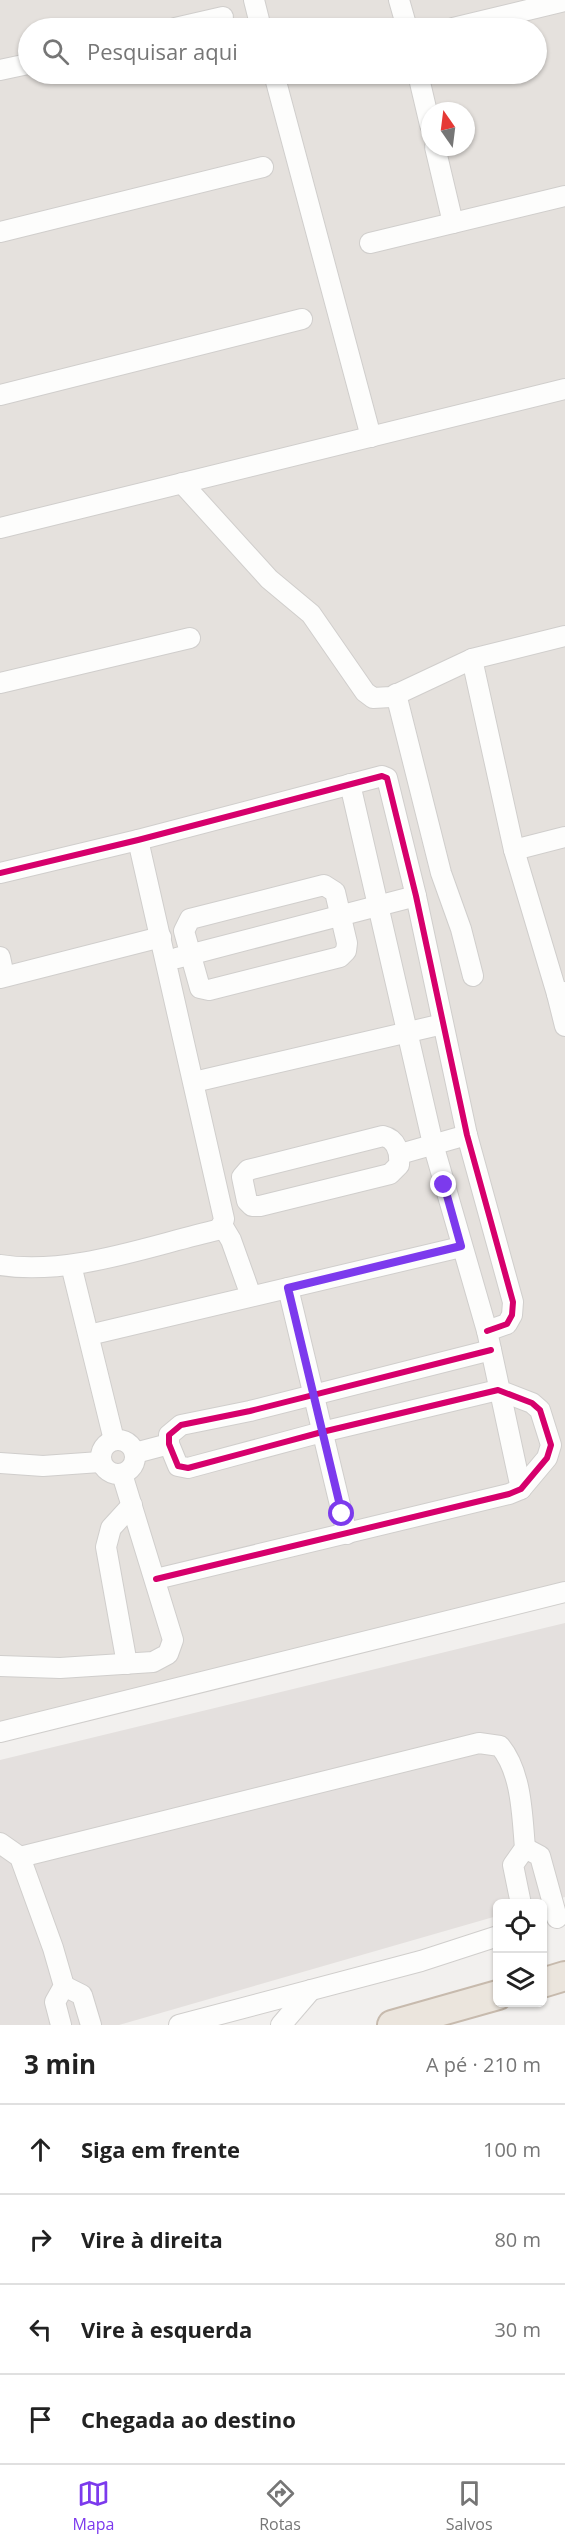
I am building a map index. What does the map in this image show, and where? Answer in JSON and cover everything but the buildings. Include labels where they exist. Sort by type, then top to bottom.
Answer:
[{"type":"highway","points":[[547,1982],[565,1976]]},
{"type":"highway","points":[[392,2025],[493,1996]]},
{"type":"street","points":[[254,0],[258,18]]},
{"type":"street","points":[[399,0],[404,18]]},
{"type":"street","points":[[494,18],[565,1]]},
{"type":"street","points":[[219,18],[223,17]]},
{"type":"street","points":[[0,70],[18,66]]},
{"type":"street","points":[[277,84],[371,437]]},
{"type":"street","points":[[420,84],[425,102]]},
{"type":"street","points":[[437,156],[453,223]]},
{"type":"street","points":[[0,232],[263,167]]},
{"type":"street","points":[[369,243],[565,196]]},
{"type":"street","points":[[0,394],[302,319]]},
{"type":"street","points":[[0,528],[565,389]]},
{"type":"street","points":[[182,483],[269,579],[311,614],[365,692],[373,698],[381,699],[396,694],[472,658],[565,636]]},
{"type":"street","points":[[0,683],[190,638]]},
{"type":"street","points":[[472,658],[514,849],[561,993],[565,1026]]},
{"type":"street","points":[[396,694],[441,873],[461,929],[473,976]]},
{"type":"street","points":[[0,873],[138,840],[382,776],[387,778],[416,896],[467,1135],[513,1302],[512,1315],[507,1324],[489,1340],[314,1394],[181,1425],[170,1435],[169,1444],[178,1466],[188,1468],[322,1432],[498,1390],[532,1403],[540,1410],[551,1445],[547,1458],[521,1489],[347,1534],[156,1579]]},
{"type":"street","points":[[350,784],[433,1144],[489,1340],[521,1489]]},
{"type":"street","points":[[514,849],[565,837]]},
{"type":"street","points":[[0,1265],[29,1269],[71,1265],[217,1230],[224,1219],[138,840]]},
{"type":"street","points":[[324,885],[335,892],[347,943],[346,951],[340,957],[209,990],[200,987],[190,954],[184,931],[190,919],[324,885]]},
{"type":"street","points":[[166,961],[341,918],[416,896]]},
{"type":"street","points":[[2,970],[161,937]]},
{"type":"street","points":[[194,1082],[443,1024]]},
{"type":"street","points":[[400,1154],[467,1135]]},
{"type":"street","points":[[383,1136],[393,1140],[400,1154],[399,1165],[390,1174],[260,1206],[252,1206],[243,1188],[242,1178],[248,1170],[383,1136]]},
{"type":"street","points":[[218,1196],[243,1188]]},
{"type":"street","points":[[222,1225],[231,1240],[251,1296]]},
{"type":"street","points":[[89,1335],[461,1246]]},
{"type":"street","points":[[71,1265],[114,1440]]},
{"type":"street","points":[[288,1288],[347,1534]]},
{"type":"street","points":[[114,1440],[127,1442],[135,1453],[133,1466],[122,1474],[108,1472],[100,1461],[102,1448],[114,1440]]},
{"type":"street","points":[[135,1453],[169,1444]]},
{"type":"street","points":[[0,1463],[43,1466],[100,1461]]},
{"type":"street","points":[[0,1666],[60,1668],[127,1664],[153,1662],[168,1654],[173,1640],[122,1474]]},
{"type":"street","points":[[127,1664],[106,1548],[111,1528],[132,1505]]},
{"type":"street","points":[[0,1732],[565,1592]]},
{"type":"street","points":[[20,1857],[479,1743],[500,1746],[508,1756],[518,1789],[525,1848],[513,1865],[520,1899]]},
{"type":"street","points":[[0,1843],[20,1857],[53,1948],[64,1986],[55,2002],[61,2025]]},
{"type":"street","points":[[525,1848],[540,1856],[555,1918]]},
{"type":"street","points":[[179,2025],[421,1961],[493,1938]]},
{"type":"street","points":[[64,1986],[82,1995],[91,2025]]},
{"type":"street","points":[[280,2025],[311,1990]]},
{"type":"shaded area","points":[[0,0],[565,0],[565,1587],[0,1726]]},
{"type":"shaded area","points":[[565,1623],[565,1897],[547,1902],[547,1899],[493,1899],[493,1917],[119,2025],[0,2025],[0,1760]]},
{"type":"cycle path","points":[[0,873],[138,840],[382,776],[387,778],[416,896],[467,1135],[513,1302],[512,1315],[507,1324],[487,1331]]},
{"type":"cycle path","points":[[156,1579],[509,1494],[521,1489],[547,1458],[551,1445],[540,1410],[532,1403],[498,1390],[322,1432],[188,1468],[178,1466],[169,1444],[169,1435],[181,1425],[250,1411],[491,1350]]},
{"type":"route","points":[[342,1514],[288,1288],[461,1246],[444,1185]]}]
